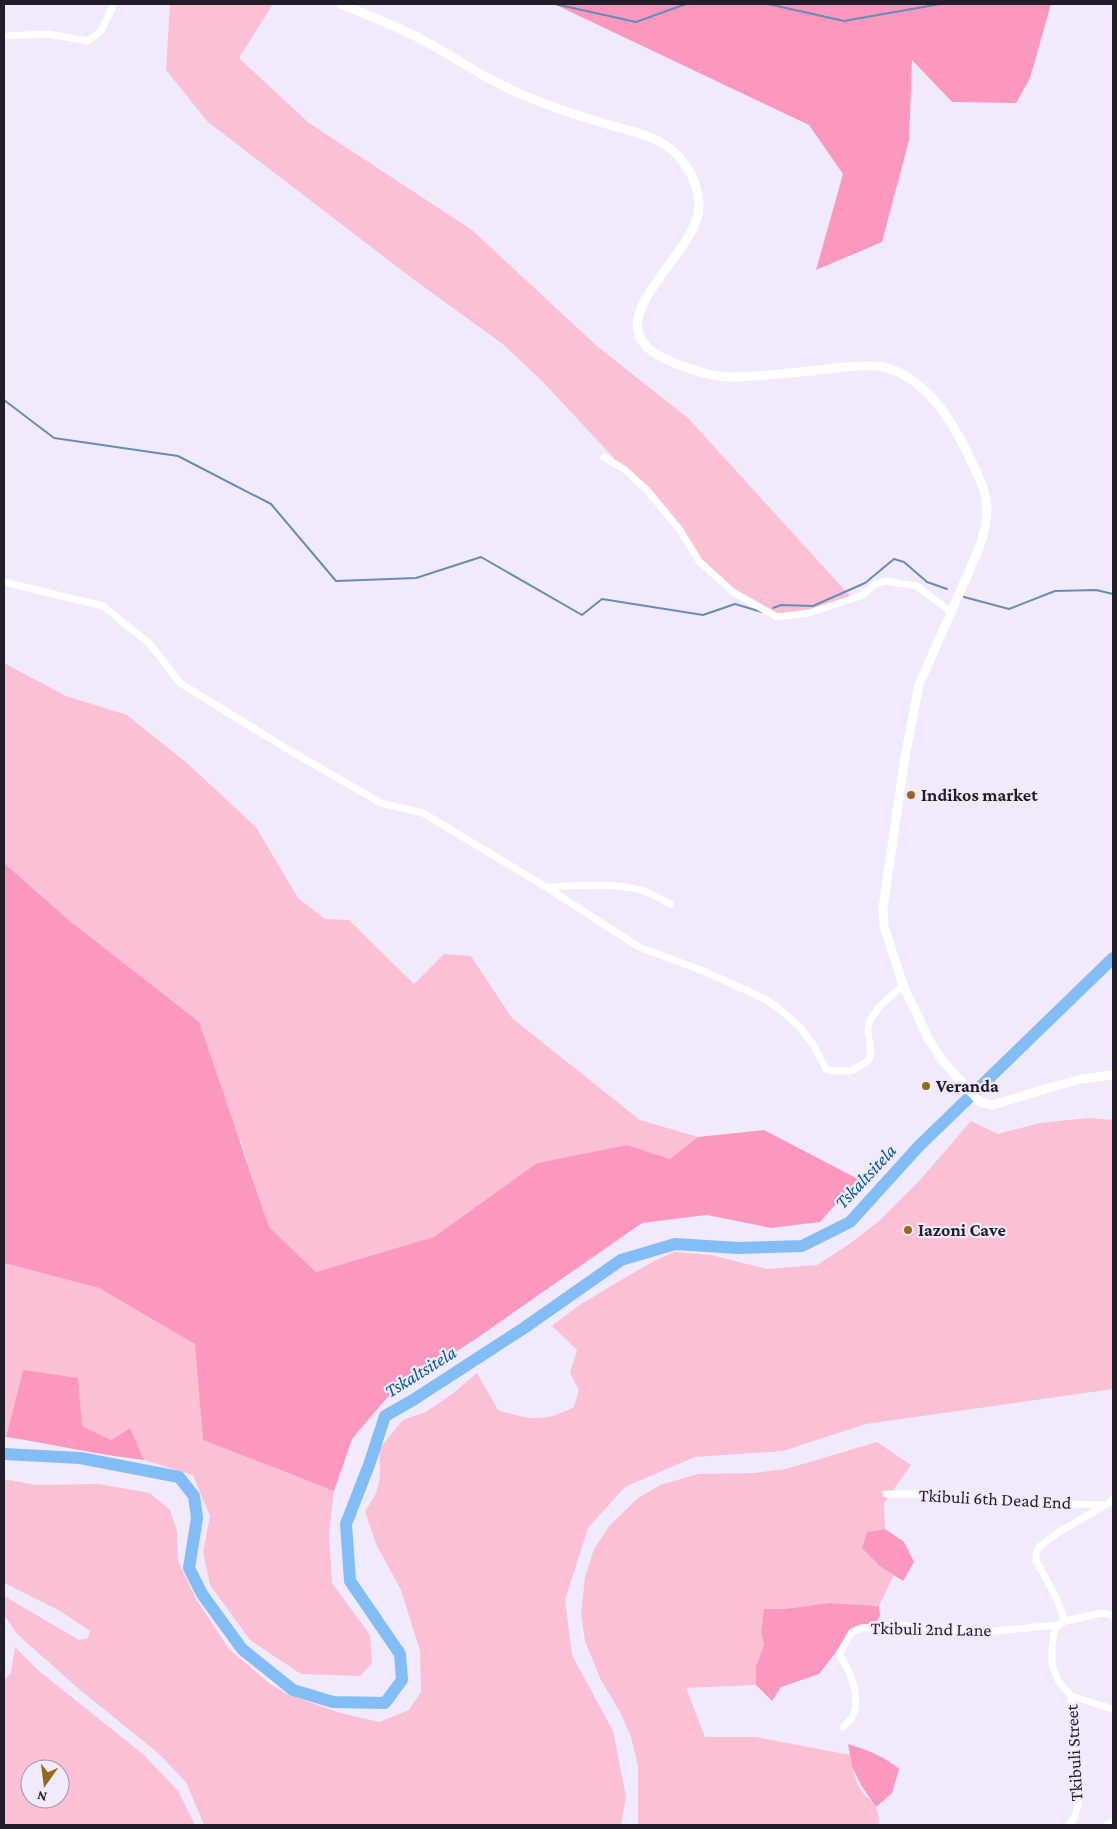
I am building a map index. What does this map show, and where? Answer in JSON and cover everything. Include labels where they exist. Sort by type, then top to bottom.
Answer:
[{"type":"main road","points":[[341,4],[415,36],[504,86],[566,111],[661,141],[676,152],[688,168],[697,192],[699,207],[696,221],[672,262],[646,296],[638,312],[636,324],[638,336],[647,347],[662,358],[700,372],[734,378],[861,366],[882,367],[910,378],[933,398],[961,441],[984,489],[988,514],[985,533],[977,553],[919,685],[905,757],[883,908],[884,926],[903,985],[928,1038],[942,1060],[980,1102],[993,1104],[1082,1079],[1113,1075]]},
{"type":"street","points":[[4,36],[48,34],[88,41],[101,32],[114,4]]},
{"type":"street","points":[[604,457],[625,470],[647,490],[680,530],[699,561],[733,592],[777,617],[809,613],[860,596],[876,584],[885,581],[917,586],[950,612]]},
{"type":"street","points":[[4,582],[103,606],[150,644],[180,683],[282,746],[381,803],[423,813],[546,887],[640,947],[706,972],[758,996],[778,1008],[807,1036],[822,1063],[831,1072],[850,1071],[869,1060],[871,1051],[868,1032],[869,1022],[878,1007],[903,985]]},
{"type":"street","points":[[546,887],[592,886],[628,888],[647,892],[670,904]]},
{"type":"street","name":"Tkibuli 6th Dead End","points":[[886,1494],[917,1494],[1029,1503],[1105,1505]]},
{"type":"street","points":[[1065,1621],[1055,1595],[1036,1561],[1036,1553],[1039,1547],[1059,1532],[1105,1505],[1113,1498]]},
{"type":"street","points":[[1058,1625],[1065,1621],[1102,1614],[1113,1615]]},
{"type":"street","name":"Tkibuli 2nd Lane","points":[[842,1727],[853,1717],[856,1706],[853,1680],[849,1668],[840,1654],[852,1632],[861,1628],[898,1625],[948,1630],[994,1631],[1058,1625]]},
{"type":"street","name":"Tkibuli Street","points":[[1058,1625],[1052,1650],[1052,1665],[1059,1682],[1071,1696],[1078,1805],[1075,1817],[1069,1825]]},
{"type":"street","points":[[1071,1696],[1113,1709]]},
{"type":"street","points":[[1107,1825],[1113,1822]]},
{"type":"shaded area","points":[[170,4],[273,4],[239,58],[309,123],[472,230],[598,347],[688,418],[852,598],[810,612],[781,614],[769,611],[734,595],[698,555],[665,513],[544,383],[504,345],[413,279],[208,122],[166,70]]},
{"type":"shaded area","points":[[554,4],[1051,4],[1030,78],[1016,103],[952,102],[912,60],[909,140],[882,242],[816,270],[843,174],[809,125]]},
{"type":"shaded area","points":[[4,663],[66,696],[127,715],[188,764],[256,827],[298,898],[325,919],[349,920],[414,984],[444,954],[471,956],[512,1018],[640,1120],[698,1137],[670,1159],[627,1145],[537,1163],[434,1238],[316,1272],[269,1227],[241,1142],[71,922],[4,863]]},
{"type":"shaded area","points":[[4,863],[71,922],[199,1022],[269,1227],[316,1272],[434,1237],[537,1163],[627,1145],[670,1159],[698,1137],[764,1130],[858,1179],[820,1222],[771,1228],[707,1215],[642,1223],[474,1340],[391,1393],[352,1439],[334,1491],[203,1440],[195,1344],[99,1288],[4,1263]]},
{"type":"shaded area","points":[[1089,1118],[1113,1120],[1113,1389],[866,1424],[783,1451],[695,1457],[625,1487],[588,1528],[565,1600],[572,1655],[613,1731],[626,1797],[621,1825],[204,1825],[186,1782],[158,1753],[79,1689],[17,1634],[4,1615],[4,1596],[79,1640],[88,1638],[90,1631],[60,1611],[4,1583],[4,1479],[36,1485],[99,1484],[150,1493],[170,1510],[177,1531],[178,1561],[196,1599],[229,1649],[270,1684],[287,1694],[337,1712],[379,1722],[409,1710],[421,1692],[420,1651],[401,1590],[376,1544],[365,1511],[375,1496],[379,1482],[379,1449],[403,1420],[426,1412],[477,1373],[498,1410],[528,1418],[545,1418],[563,1412],[574,1407],[579,1390],[570,1373],[577,1350],[552,1326],[578,1306],[652,1262],[674,1252],[711,1255],[767,1269],[817,1265],[848,1245],[879,1221],[921,1179],[971,1121],[998,1134],[1040,1123]]},
{"type":"shaded area","points":[[4,1263],[99,1288],[196,1344],[203,1440],[334,1491],[329,1533],[332,1583],[370,1635],[372,1663],[360,1676],[301,1674],[250,1640],[210,1585],[203,1552],[210,1516],[193,1475],[144,1460],[130,1428],[111,1440],[82,1426],[23,1370],[6,1437],[4,1437]]},
{"type":"shaded area","points":[[23,1370],[78,1378],[82,1426],[111,1440],[130,1428],[144,1460],[6,1437]]},
{"type":"shaded area","points":[[877,1442],[911,1465],[884,1503],[885,1529],[867,1532],[881,1567],[894,1575],[879,1606],[829,1603],[785,1609],[764,1609],[761,1632],[764,1645],[756,1666],[756,1685],[686,1688],[705,1737],[756,1737],[850,1755],[858,1785],[875,1806],[879,1817],[879,1825],[638,1825],[638,1766],[631,1737],[620,1712],[601,1680],[585,1641],[581,1614],[585,1577],[594,1549],[610,1525],[637,1499],[660,1485],[698,1474],[754,1473],[786,1469]]},
{"type":"shaded area","points":[[885,1529],[904,1542],[914,1562],[903,1581],[881,1567],[862,1548],[867,1532]]},
{"type":"shaded area","points":[[829,1603],[879,1606],[880,1615],[877,1621],[851,1630],[819,1674],[781,1687],[772,1701],[756,1685],[756,1666],[764,1645],[761,1632],[764,1609],[785,1609]]},
{"type":"shaded area","points":[[15,1647],[39,1671],[144,1755],[178,1791],[195,1825],[4,1825],[4,1680],[11,1673]]},
{"type":"shaded area","points":[[848,1744],[875,1754],[899,1769],[892,1793],[876,1807],[861,1785],[852,1767]]},
{"type":"waterway","points":[[555,4],[636,22],[686,4]]},
{"type":"waterway","points":[[768,4],[844,21],[940,4]]},
{"type":"waterway","points":[[4,400],[54,438],[178,456],[271,504],[336,581],[416,578],[481,557],[582,615],[602,599],[703,615],[735,604],[762,612]]},
{"type":"waterway","points":[[773,608],[781,605],[813,606],[865,583],[894,559],[904,562],[927,582],[947,589]]},
{"type":"waterway","points":[[964,597],[1009,609],[1055,591],[1096,590],[1113,594]]},
{"type":"waterway","name":"Tskaltsitela","points":[[4,1454],[80,1458],[179,1477],[194,1496],[197,1518],[189,1568],[202,1594],[242,1649],[293,1690],[333,1702],[385,1703],[402,1680],[400,1654],[350,1581],[346,1524],[369,1465],[385,1416],[524,1328],[621,1260],[675,1244],[738,1248],[802,1246],[850,1222],[919,1146],[1113,958]]},
{"type":"place","name":"Indikos market","points":[[911,795]]},
{"type":"place","name":"Veranda","points":[[926,1086]]},
{"type":"place","name":"Iazoni Cave","points":[[908,1230]]}]
